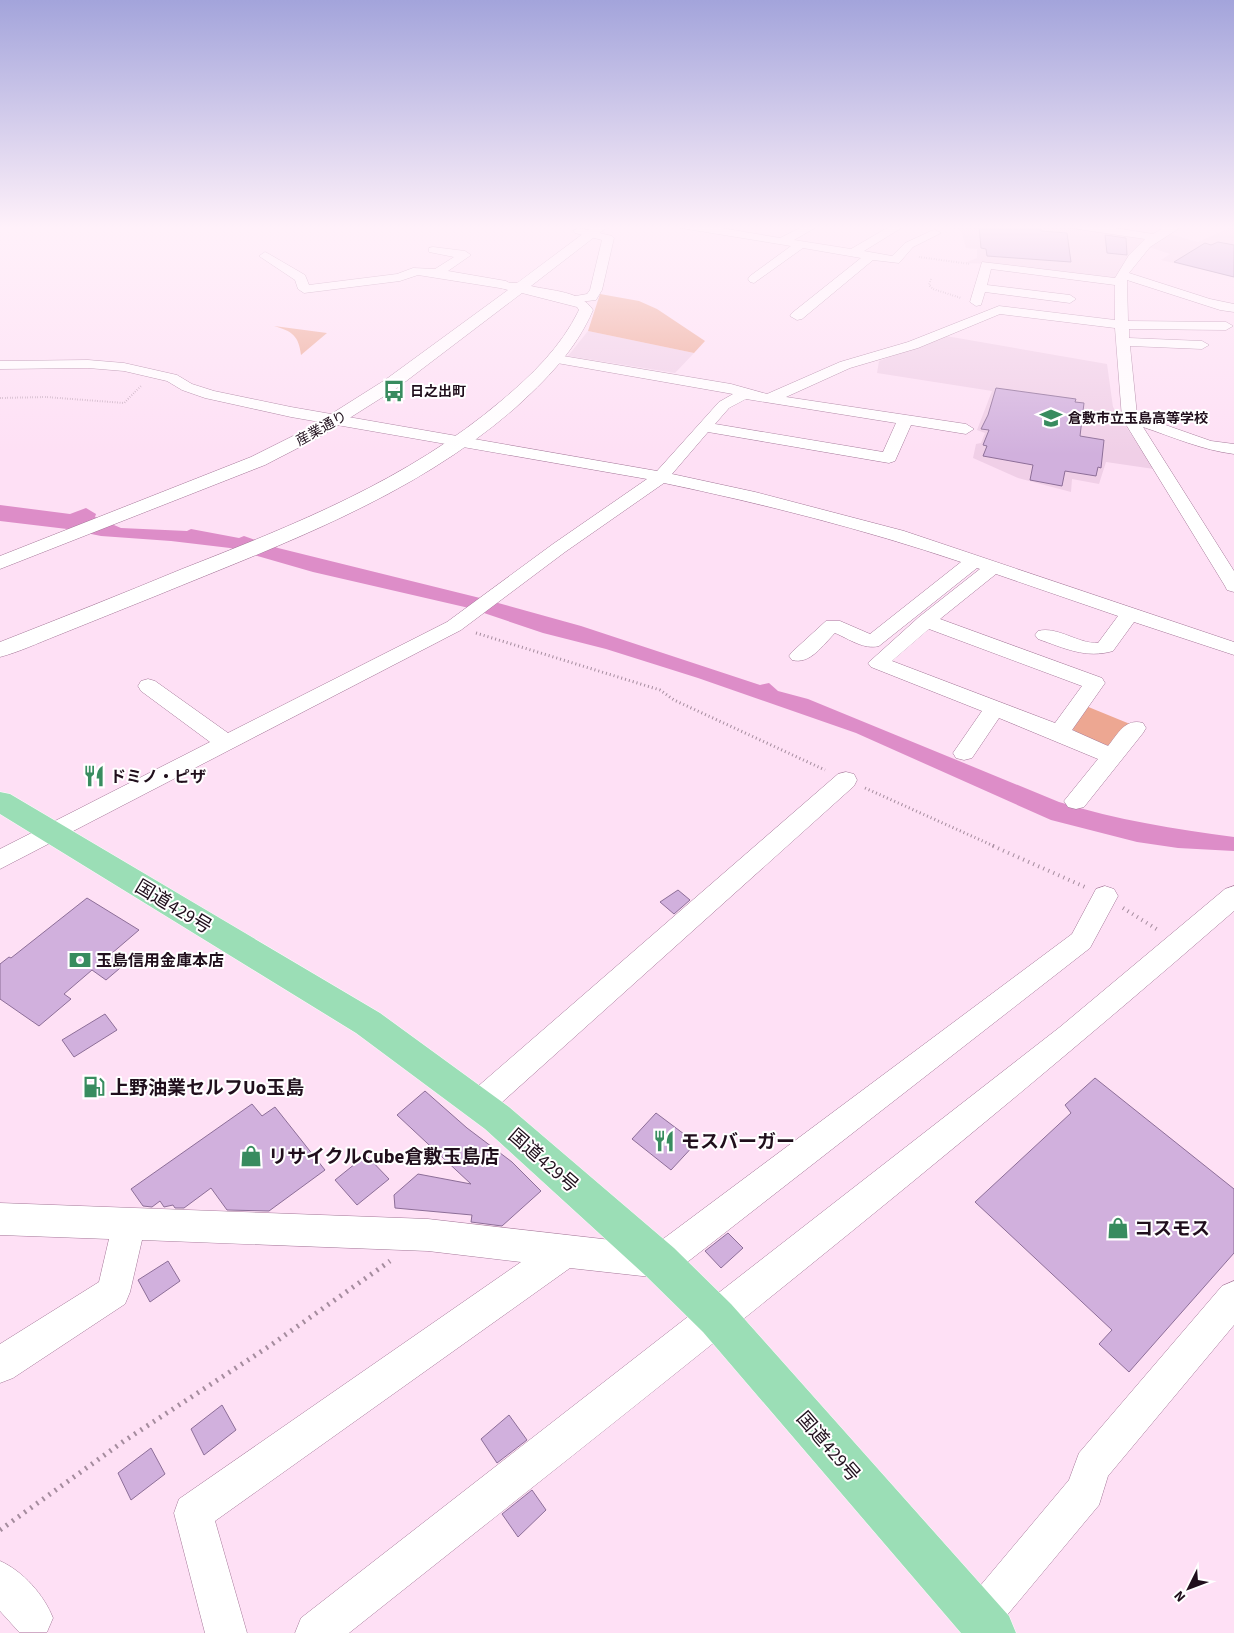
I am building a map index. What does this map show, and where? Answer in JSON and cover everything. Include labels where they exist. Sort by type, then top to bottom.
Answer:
[{"type":"highway","name":"国道429号","points":[[0,801],[368,1023],[479,1104],[660,1262],[717,1318],[986,1625]]},
{"type":"street","name":"産業通り","points":[[0,563],[101,519],[258,461],[331,418],[493,301]]},
{"type":"street","points":[[0,650],[330,516],[397,482],[462,440],[504,409],[556,359],[582,322],[586,310],[582,304],[576,301]]},
{"type":"street","points":[[797,316],[815,301]]},
{"type":"street","points":[[1022,311],[1023,301]]},
{"type":"street","points":[[1069,317],[1070,301]]},
{"type":"street","points":[[1122,301],[1126,396],[1130,418],[1234,586]]},
{"type":"street","points":[[1204,301],[1217,306],[1234,308]]},
{"type":"street","points":[[769,399],[845,365],[913,345],[995,311],[1008,309],[1123,325],[1226,326]]},
{"type":"street","points":[[1124,342],[1202,346]]},
{"type":"street","points":[[556,359],[731,388],[744,394],[769,399],[966,430]]},
{"type":"street","points":[[0,365],[88,364],[124,367],[153,372],[172,378],[187,387],[210,395],[661,476],[835,517],[898,535],[1234,649]]},
{"type":"street","points":[[0,860],[51,832],[454,626],[661,476],[724,405],[744,394]]},
{"type":"street","points":[[1130,418],[1154,424],[1209,445],[1234,449]]},
{"type":"street","points":[[704,427],[889,458],[905,420]]},
{"type":"street","name":"産業通り","points":[[0,553],[71,531]]},
{"type":"street","points":[[983,565],[878,663],[1059,733],[1112,756]]},
{"type":"street","points":[[872,642],[983,565]]},
{"type":"street","points":[[1045,635],[1089,649],[1101,649],[1106,647],[1130,614]]},
{"type":"street","points":[[926,620],[1095,683],[1059,733]]},
{"type":"street","points":[[799,656],[834,625],[893,651]]},
{"type":"street","points":[[148,686],[226,743]]},
{"type":"street","points":[[964,753],[995,708]]},
{"type":"street","points":[[1076,802],[1134,728]]},
{"type":"street","points":[[479,1104],[846,780]]},
{"type":"street","points":[[0,1219],[428,1235],[660,1262],[1081,941],[1105,896]]},
{"type":"street","points":[[316,1633],[717,1318],[1070,1036],[1234,896]]},
{"type":"street","points":[[0,1365],[113,1292],[129,1224]]},
{"type":"street","points":[[226,1633],[193,1513],[564,1252]]},
{"type":"street","points":[[986,1625],[1085,1491],[1092,1466],[1234,1298]]},
{"type":"street","points":[[0,1581],[33,1618]]},
{"type":"path","points":[[0,398],[46,397],[124,403],[153,372]]},
{"type":"path","points":[[0,1530],[124,1441],[271,1345],[428,1235]]},
{"type":"shaded area","points":[[598,301],[639,301],[657,309],[705,341],[694,353],[588,331]]},
{"type":"shaded area","points":[[274,326],[327,333],[301,355],[294,335]]},
{"type":"shaded area","points":[[588,331],[694,353],[675,373],[568,356]]},
{"type":"shaded area","name":"倉敷市立玉島高等学校","points":[[946,336],[1107,364],[1113,407],[1154,469],[1106,462],[1099,484],[1072,479],[1071,492],[1018,478],[973,458],[976,444],[981,443],[985,433],[977,430],[992,391],[877,373],[879,361]]},
{"type":"shaded area","points":[[0,505],[70,514],[86,508],[96,514],[95,517],[121,528],[187,531],[191,529],[239,538],[244,536],[278,548],[480,598],[581,626],[760,685],[769,683],[778,691],[808,699],[1059,802],[1146,823],[1234,837],[1234,851],[1178,848],[1137,842],[1051,820],[856,733],[698,678],[606,649],[543,633],[469,608],[313,572],[230,548],[171,541],[101,536],[67,529],[0,521]]},
{"type":"shaded area","points":[[1086,706],[1130,724],[1112,745],[1089,740],[1079,735],[1071,727]]},
{"type":"building","points":[[996,388],[1076,399],[1075,402],[1084,403],[1080,436],[1104,440],[1101,468],[1098,467],[1096,476],[1065,471],[1062,486],[1030,480],[1033,465],[983,456],[987,446],[983,445],[989,430],[981,429],[988,415]]},
{"type":"building","points":[[678,890],[690,900],[674,914],[660,902]]},
{"type":"building","name":"玉島信用金庫本店","points":[[87,898],[139,930],[111,954],[126,963],[106,980],[92,970],[64,994],[71,999],[39,1026],[0,999],[0,964],[9,957],[11,958]]},
{"type":"building","points":[[105,1014],[117,1030],[74,1057],[62,1040]]},
{"type":"building","name":"コスモス","points":[[1095,1078],[1234,1189],[1234,1253],[1129,1372],[1099,1344],[1112,1330],[975,1202],[1071,1113],[1065,1105]]},
{"type":"building","points":[[425,1091],[467,1128],[512,1162],[541,1191],[502,1226],[471,1222],[472,1215],[395,1208],[394,1195],[418,1174],[471,1184],[397,1115]]},
{"type":"building","name":"リサイクルCube倉敷玉島店","points":[[252,1104],[262,1116],[275,1107],[325,1170],[269,1211],[227,1210],[211,1188],[184,1208],[175,1208],[173,1205],[164,1207],[160,1201],[152,1207],[143,1206],[131,1189]]},
{"type":"building","name":"モスバーガー","points":[[656,1113],[696,1143],[671,1170],[632,1139]]},
{"type":"building","points":[[366,1155],[389,1179],[357,1205],[335,1180]]},
{"type":"building","points":[[728,1233],[743,1248],[721,1268],[705,1251]]},
{"type":"building","points":[[168,1261],[180,1281],[150,1302],[138,1280]]},
{"type":"building","points":[[222,1405],[236,1430],[204,1455],[191,1429]]},
{"type":"building","points":[[509,1415],[527,1440],[497,1463],[481,1439]]},
{"type":"building","points":[[151,1448],[165,1474],[131,1500],[118,1473]]},
{"type":"building","points":[[532,1490],[546,1510],[518,1537],[502,1514]]},
{"type":"place","name":"日之出町","points":[[394,391]]},
{"type":"place","name":"倉敷市立玉島高等学校","points":[[1051,418]]},
{"type":"place","name":"ドミノ・ピザ","points":[[94,776]]},
{"type":"place","name":"玉島信用金庫本店","points":[[80,960]]},
{"type":"place","name":"上野油業セルフUo玉島","points":[[94,1087]]},
{"type":"place","name":"モスバーガー","points":[[664,1141]]},
{"type":"place","name":"リサイクルCube倉敷玉島店","points":[[251,1156]]},
{"type":"place","name":"コスモス","points":[[1118,1228]]}]
